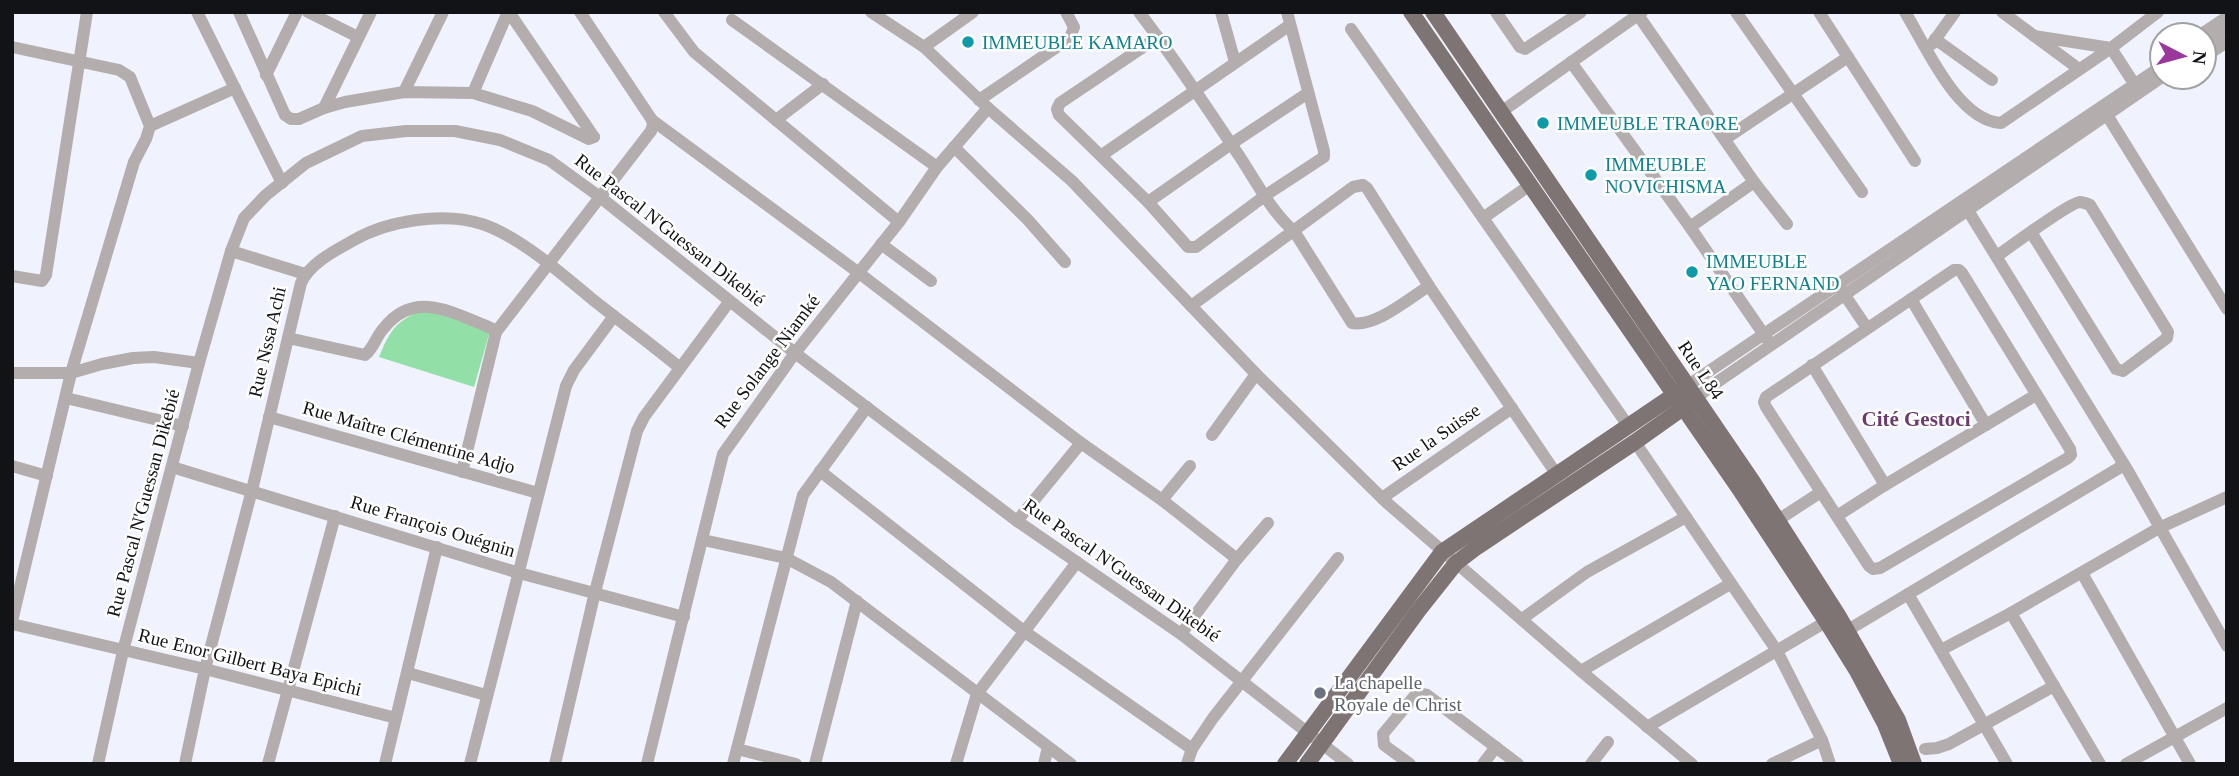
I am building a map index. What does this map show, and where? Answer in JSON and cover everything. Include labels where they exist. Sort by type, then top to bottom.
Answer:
[{"type":"main road","name":"Rue L84","points":[[1411,12],[1530,185],[1778,520],[1832,618]]},
{"type":"main road","name":"Rue L84","points":[[1433,12],[1685,397],[1740,490],[1832,618],[1848,630],[1898,720],[1914,764]]},
{"type":"main road","points":[[1471,101],[1486,90]]},
{"type":"main road","points":[[1285,764],[1316,738],[1456,564],[1685,397]]},
{"type":"main road","points":[[1307,764],[1316,738],[1442,552],[1557,475],[1632,434]]},
{"type":"main road","points":[[1832,618],[1885,724],[1901,764]]},
{"type":"street","points":[[12,276],[42,281],[46,275],[87,12]]},
{"type":"street","points":[[197,12],[282,183]]},
{"type":"street","points":[[239,12],[285,115],[291,119],[299,119],[324,108],[404,92],[473,93],[532,111],[589,139],[593,137],[509,12]]},
{"type":"street","points":[[266,75],[297,12]]},
{"type":"street","points":[[308,12],[358,37]]},
{"type":"street","points":[[324,108],[371,12]]},
{"type":"street","points":[[404,92],[443,12]]},
{"type":"street","points":[[473,93],[509,12]]},
{"type":"street","points":[[580,12],[652,120],[859,273],[1081,443],[1162,500],[1237,559]]},
{"type":"street","points":[[664,12],[694,52],[899,222]]},
{"type":"street","points":[[924,47],[973,12]]},
{"type":"street","name":"Rue Solange Niamké","points":[[647,764],[723,454],[795,353],[899,222],[984,104],[1070,38],[1074,27],[1066,12]]},
{"type":"street","points":[[1139,12],[1294,231],[1352,323],[1373,321],[1429,286]]},
{"type":"street","points":[[1221,12],[1235,62]]},
{"type":"street","points":[[1496,12],[1520,47],[1525,49],[1581,12]]},
{"type":"street","points":[[1736,12],[1862,192]]},
{"type":"street","points":[[1819,12],[1915,160]]},
{"type":"street","points":[[1905,12],[1931,45],[1956,97],[1973,112],[1995,123],[2007,121],[2158,12]]},
{"type":"street","points":[[1931,45],[1955,12]]},
{"type":"street","points":[[2002,12],[2079,69]]},
{"type":"street","points":[[880,14],[924,47],[1072,181],[1256,374],[1382,498],[1692,764]]},
{"type":"street","points":[[1501,113],[1640,14],[1754,182],[1787,224]]},
{"type":"street","points":[[1102,155],[1235,62],[1289,19],[1324,158],[1266,195],[1192,248],[1188,247],[1148,202],[1059,115],[1057,108],[1060,103],[1158,37]]},
{"type":"street","points":[[732,20],[937,167]]},
{"type":"street","points":[[1351,29],[1632,434],[1777,651],[1822,740],[1830,764]]},
{"type":"street","points":[[2034,36],[2111,48],[2135,85]]},
{"type":"street","points":[[1931,45],[1992,80]]},
{"type":"street","points":[[12,47],[119,70],[130,76],[150,125],[134,162],[71,373],[12,622]]},
{"type":"street","points":[[1725,139],[1847,57]]},
{"type":"street","points":[[1571,62],[1768,340]]},
{"type":"street","points":[[1685,397],[1965,206],[2148,76]]},
{"type":"street","points":[[776,120],[823,84]]},
{"type":"street","points":[[1965,206],[2148,87]]},
{"type":"street","points":[[150,125],[235,88]]},
{"type":"street","points":[[1148,202],[1307,93]]},
{"type":"street","points":[[2107,115],[2227,309]]},
{"type":"street","points":[[462,471],[496,332],[651,131],[652,120]]},
{"type":"street","name":"Rue Pascal N'Guessan Dikebié","points":[[98,764],[123,651],[199,362],[231,251],[244,218],[266,195],[306,163],[362,136],[406,131],[455,131],[500,140],[550,160],[795,353],[1017,521],[1181,634],[1348,764]]},
{"type":"street","points":[[954,147],[1028,220],[1065,262]]},
{"type":"street","points":[[1690,227],[1754,182]]},
{"type":"street","points":[[1191,306],[1353,187],[1363,185],[1557,475]]},
{"type":"street","points":[[1483,218],[1530,185]]},
{"type":"street","points":[[1997,256],[2031,233],[2071,206],[2080,202],[2090,205],[2168,332],[2167,338],[2123,371],[2116,369],[2031,233]]},
{"type":"street","points":[[1965,206],[2124,465],[2227,646]]},
{"type":"street","name":"Rue Nssa Achi","points":[[185,764],[205,669],[305,274],[365,233],[388,225],[413,219],[461,220],[481,224],[499,231],[548,264],[680,368]]},
{"type":"street","points":[[881,244],[931,281]]},
{"type":"street","points":[[231,251],[305,274]]},
{"type":"street","points":[[1954,270],[1959,270],[2070,449],[2071,455],[1880,568],[1873,569],[1764,402],[1766,397],[1911,299],[1954,270]]},
{"type":"street","points":[[1841,290],[1867,328]]},
{"type":"street","points":[[1911,299],[1986,425]]},
{"type":"street","points":[[555,764],[595,592],[638,431],[644,417],[729,302]]},
{"type":"street","points":[[288,338],[365,355],[384,327],[397,314],[417,305],[448,311],[496,332]]},
{"type":"street","points":[[470,764],[566,386],[574,370],[614,316]]},
{"type":"street","points":[[12,373],[71,373],[133,358],[199,362]]},
{"type":"street","points":[[1812,365],[1885,485]]},
{"type":"street","points":[[1212,435],[1256,374]]},
{"type":"street","points":[[1837,516],[2035,395]]},
{"type":"street","points":[[66,398],[183,426]]},
{"type":"street","points":[[733,764],[803,495],[867,407]]},
{"type":"street","name":"Rue la Suisse","points":[[1382,498],[1512,408]]},
{"type":"street","name":"Rue Maître Clémentine Adjo","points":[[269,417],[538,493]]},
{"type":"street","points":[[1017,521],[1081,443]]},
{"type":"street","points":[[1848,630],[2124,465]]},
{"type":"street","points":[[12,466],[47,476]]},
{"type":"street","points":[[1162,500],[1190,466]]},
{"type":"street","name":"Rue François Ouégnin","points":[[172,467],[519,573],[684,617]]},
{"type":"street","points":[[820,471],[1024,632],[1192,749]]},
{"type":"street","points":[[1778,520],[1821,492]]},
{"type":"street","points":[[1941,650],[2159,528],[2227,497]]},
{"type":"street","points":[[268,764],[334,516]]},
{"type":"street","points":[[1521,620],[1587,572],[1686,517]]},
{"type":"street","points":[[1181,634],[1237,559],[1268,523]]},
{"type":"street","points":[[704,540],[786,558],[831,582],[1071,764]]},
{"type":"street","points":[[385,764],[437,547]]},
{"type":"street","points":[[1187,764],[1192,749],[1213,718],[1338,558]]},
{"type":"street","points":[[956,764],[977,694],[1077,562]]},
{"type":"street","points":[[2082,573],[2190,764]]},
{"type":"street","points":[[1581,671],[1730,584]]},
{"type":"street","points":[[1908,594],[2007,764]]},
{"type":"street","points":[[816,764],[857,601]]},
{"type":"street","points":[[2011,613],[2100,764]]},
{"type":"street","points":[[1647,727],[1832,618]]},
{"type":"street","name":"Rue Enor Gilbert Baya Epichi","points":[[12,622],[396,718]]},
{"type":"street","points":[[408,673],[486,695]]},
{"type":"street","points":[[1925,749],[1949,744],[2054,687]]},
{"type":"street","points":[[1410,764],[1384,746],[1382,741],[1383,734],[1417,693],[1427,695],[1518,764]]},
{"type":"street","points":[[2126,764],[2227,708]]},
{"type":"street","points":[[1772,764],[1822,740]]},
{"type":"street","points":[[1591,764],[1608,742]]},
{"type":"street","points":[[1044,764],[1048,747]]},
{"type":"street","points":[[1483,764],[1496,747]]},
{"type":"street","points":[[737,749],[796,764]]},
{"type":"green space","points":[[431,307],[490,331],[474,387],[379,357],[398,324]]},
{"type":"place","name":"IMMEUBLE KAMARO","points":[[968,42]]},
{"type":"place","name":"IMMEUBLE TRAORE","points":[[1543,123]]},
{"type":"place","name":"IMMEUBLE NOVICHISMA","points":[[1591,175]]},
{"type":"place","name":"IMMEUBLE YAO FERNAND","points":[[1692,272]]},
{"type":"place","name":"La chapelle Royale de Christ","points":[[1320,693]]},
{"type":"district","name":"Cité Gestoci","points":[[1916,419]]}]
